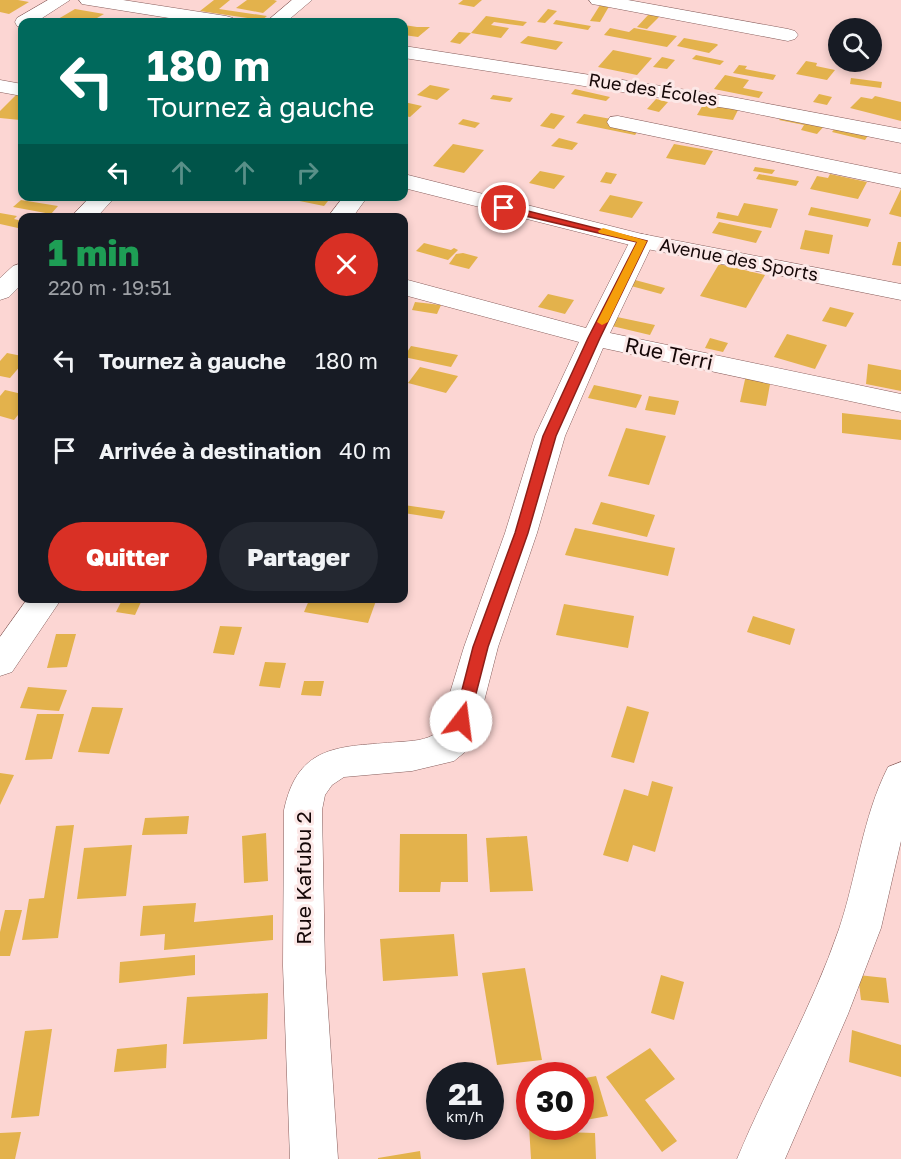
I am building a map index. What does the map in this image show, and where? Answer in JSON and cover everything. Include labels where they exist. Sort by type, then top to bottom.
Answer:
[{"type":"street","points":[[31,18],[61,0]]},
{"type":"street","points":[[88,0],[201,18]]},
{"type":"street","points":[[280,18],[303,0]]},
{"type":"street","points":[[598,0],[788,35]]},
{"type":"street","name":"Rue des Écoles","points":[[408,52],[732,103],[901,136]]},
{"type":"street","points":[[0,86],[18,89]]},
{"type":"street","points":[[618,122],[901,181]]},
{"type":"street","name":"Avenue des Sports","points":[[408,182],[642,241],[901,292]]},
{"type":"street","points":[[87,213],[100,201]]},
{"type":"street","points":[[343,213],[353,201]]},
{"type":"street","name":"Rue Kafubu 2","points":[[314,1159],[304,966],[303,810],[307,790],[319,774],[336,763],[412,756],[441,750],[452,742],[461,721],[481,647],[521,533],[549,436],[642,241]]},
{"type":"street","points":[[0,292],[18,275]]},
{"type":"street","name":"Rue Terri","points":[[408,288],[594,338],[901,403]]},
{"type":"street","points":[[0,663],[42,603]]},
{"type":"street","points":[[761,1159],[826,1014],[860,928],[879,848],[901,778]]},
{"type":"building","points":[[0,0],[29,2],[9,14],[0,12]]},
{"type":"building","points":[[214,0],[230,0],[219,9],[267,16],[248,18],[200,11]]},
{"type":"building","points":[[247,0],[277,1],[263,13],[236,8]]},
{"type":"building","points":[[463,0],[482,0],[474,7],[458,4]]},
{"type":"building","points":[[602,2],[611,3],[600,22],[590,21]]},
{"type":"building","points":[[75,9],[104,14],[97,18],[60,18]]},
{"type":"building","points":[[548,9],[557,11],[545,23],[537,22]]},
{"type":"building","points":[[649,14],[660,16],[647,29],[637,27]]},
{"type":"building","points":[[486,16],[527,22],[523,26],[494,22],[491,25],[509,28],[501,38],[471,33]]},
{"type":"building","points":[[556,20],[591,26],[588,30],[553,24]]},
{"type":"building","points":[[408,26],[430,27],[418,37],[408,36]]},
{"type":"building","points":[[610,28],[629,32],[634,28],[677,36],[667,47],[604,35]]},
{"type":"building","points":[[459,32],[471,33],[460,44],[450,42]]},
{"type":"building","points":[[528,36],[563,42],[556,50],[520,43]]},
{"type":"building","points":[[684,38],[718,45],[709,53],[677,46]]},
{"type":"building","points":[[613,50],[652,58],[637,75],[598,67]]},
{"type":"building","points":[[696,55],[724,61],[720,65],[692,59]]},
{"type":"building","points":[[662,57],[675,60],[667,69],[653,67]]},
{"type":"building","points":[[806,61],[817,63],[816,66],[833,72],[827,80],[796,74]]},
{"type":"building","points":[[739,65],[747,66],[745,69],[776,75],[773,80],[733,73]]},
{"type":"building","points":[[725,75],[749,80],[743,88],[763,92],[759,98],[714,89]]},
{"type":"building","points":[[851,78],[882,82],[881,88],[850,84]]},
{"type":"building","points":[[430,85],[450,89],[437,100],[417,95]]},
{"type":"building","points":[[575,89],[610,97],[606,101],[571,94]]},
{"type":"building","points":[[819,94],[832,97],[827,105],[813,102]]},
{"type":"building","points":[[18,95],[18,120],[0,118],[0,111]]},
{"type":"building","points":[[493,95],[513,98],[510,102],[490,99]]},
{"type":"building","points":[[875,96],[901,102],[901,121],[850,108],[861,97],[872,99]]},
{"type":"building","points":[[656,99],[668,102],[659,112],[647,109]]},
{"type":"building","points":[[408,103],[422,106],[408,117]]},
{"type":"building","points":[[704,103],[739,108],[733,120],[697,115]]},
{"type":"building","points":[[551,113],[565,116],[554,129],[540,126]]},
{"type":"building","points":[[584,114],[611,119],[607,123],[639,130],[635,135],[576,123]]},
{"type":"building","points":[[783,115],[825,125],[817,134],[801,130],[804,125],[779,120]]},
{"type":"building","points":[[463,119],[480,123],[475,128],[458,124]]},
{"type":"building","points":[[836,127],[869,134],[865,140],[832,132]]},
{"type":"building","points":[[559,138],[578,143],[572,150],[551,146]]},
{"type":"building","points":[[453,144],[484,150],[464,173],[433,166]]},
{"type":"building","points":[[674,144],[713,151],[705,165],[666,158]]},
{"type":"building","points":[[755,167],[775,170],[772,174],[753,171]]},
{"type":"building","points":[[540,171],[565,176],[554,189],[529,183]]},
{"type":"building","points":[[606,172],[617,174],[611,184],[600,182]]},
{"type":"building","points":[[759,174],[799,181],[796,186],[756,179]]},
{"type":"building","points":[[830,174],[867,182],[858,199],[810,189],[817,176],[828,178]]},
{"type":"building","points":[[901,189],[901,217],[889,214]]},
{"type":"building","points":[[610,195],[643,202],[632,218],[599,211]]},
{"type":"building","points":[[20,201],[58,206],[52,213],[13,207]]},
{"type":"building","points":[[300,201],[328,201],[324,206]]},
{"type":"building","points":[[744,203],[778,209],[771,228],[716,218],[718,212],[738,216]]},
{"type":"building","points":[[811,207],[871,219],[868,227],[808,215]]},
{"type":"building","points":[[0,213],[17,216],[14,219],[18,220],[18,228],[0,224]]},
{"type":"building","points":[[719,222],[762,231],[756,243],[712,233]]},
{"type":"building","points":[[805,230],[833,235],[829,254],[800,249]]},
{"type":"building","points":[[898,242],[901,242],[901,266],[892,265]]},
{"type":"building","points":[[424,243],[458,250],[448,260],[416,251]]},
{"type":"building","points":[[463,253],[478,257],[469,269],[449,264],[456,254]]},
{"type":"building","points":[[719,264],[765,275],[746,308],[700,296]]},
{"type":"building","points":[[635,280],[665,288],[661,294],[631,286]]},
{"type":"building","points":[[548,294],[574,300],[565,314],[538,307]]},
{"type":"building","points":[[415,302],[441,305],[437,314],[412,310]]},
{"type":"building","points":[[830,307],[854,313],[846,327],[822,321]]},
{"type":"building","points":[[617,317],[655,325],[650,335],[612,326]]},
{"type":"building","points":[[787,334],[827,345],[815,369],[774,357]]},
{"type":"building","points":[[710,338],[728,343],[723,352],[705,348]]},
{"type":"building","points":[[411,346],[458,355],[451,367],[408,358]]},
{"type":"building","points":[[7,353],[18,355],[18,369],[10,378],[0,376],[0,361]]},
{"type":"building","points":[[868,364],[901,370],[901,391],[866,384]]},
{"type":"building","points":[[420,367],[458,376],[446,393],[408,383]]},
{"type":"building","points":[[746,375],[771,379],[766,406],[740,402]]},
{"type":"building","points":[[594,385],[642,395],[636,408],[588,398]]},
{"type":"building","points":[[5,390],[18,393],[18,415],[14,420],[0,416],[0,396]]},
{"type":"building","points":[[649,396],[679,401],[675,415],[645,410]]},
{"type":"building","points":[[842,413],[901,420],[901,440],[842,433]]},
{"type":"building","points":[[626,428],[666,436],[649,485],[608,476]]},
{"type":"building","points":[[601,502],[655,515],[647,537],[592,524]]},
{"type":"building","points":[[408,506],[445,511],[442,519],[408,514]]},
{"type":"building","points":[[575,528],[675,548],[668,576],[565,555]]},
{"type":"building","points":[[120,603],[141,603],[135,615],[116,612]]},
{"type":"building","points":[[308,603],[375,603],[368,623],[304,612]]},
{"type":"building","points":[[564,604],[634,616],[628,648],[556,635]]},
{"type":"building","points":[[753,616],[795,629],[790,645],[747,632]]},
{"type":"building","points":[[220,626],[242,627],[234,655],[213,653]]},
{"type":"building","points":[[56,634],[76,634],[67,667],[47,668]]},
{"type":"building","points":[[265,662],[286,663],[280,688],[259,686]]},
{"type":"building","points":[[304,681],[324,681],[321,696],[301,695]]},
{"type":"building","points":[[28,687],[67,690],[59,711],[20,708]]},
{"type":"building","points":[[627,706],[649,712],[634,763],[611,757]]},
{"type":"building","points":[[92,707],[123,708],[109,754],[78,752]]},
{"type":"building","points":[[37,714],[64,714],[52,759],[25,760]]},
{"type":"building","points":[[0,773],[14,775],[0,805]]},
{"type":"building","points":[[652,781],[673,787],[655,852],[633,845],[628,862],[603,855],[624,789],[648,796]]},
{"type":"building","points":[[189,816],[187,834],[142,835],[145,818]]},
{"type":"building","points":[[74,825],[58,938],[22,940],[29,899],[44,898],[56,826]]},
{"type":"building","points":[[266,833],[268,881],[244,883],[242,836]]},
{"type":"building","points":[[400,834],[467,834],[468,882],[441,882],[440,892],[399,892]]},
{"type":"building","points":[[527,836],[533,891],[490,892],[486,838]]},
{"type":"building","points":[[132,845],[126,896],[77,899],[84,848]]},
{"type":"building","points":[[196,903],[194,922],[273,915],[273,940],[164,950],[165,934],[140,936],[143,906]]},
{"type":"building","points":[[5,910],[22,910],[10,956],[0,956],[0,932]]},
{"type":"building","points":[[454,934],[458,976],[383,981],[380,939]]},
{"type":"building","points":[[195,955],[195,975],[119,983],[120,962]]},
{"type":"building","points":[[525,968],[542,1060],[504,1064],[504,1062],[497,1062],[482,973]]},
{"type":"building","points":[[661,975],[684,982],[674,1020],[651,1013]]},
{"type":"building","points":[[858,975],[886,978],[889,1003],[861,1000]]},
{"type":"building","points":[[268,993],[267,1039],[183,1044],[187,997]]},
{"type":"building","points":[[52,1029],[39,1116],[11,1118],[25,1031]]},
{"type":"building","points":[[852,1030],[901,1045],[901,1077],[849,1062]]},
{"type":"building","points":[[167,1044],[166,1068],[114,1072],[117,1049]]},
{"type":"building","points":[[650,1048],[675,1079],[645,1100],[677,1141],[662,1152],[606,1077]]},
{"type":"building","points":[[594,1076],[596,1076],[608,1116],[594,1118]]},
{"type":"building","points":[[21,1132],[15,1159],[0,1159],[0,1133]]},
{"type":"building","points":[[595,1133],[596,1159],[531,1159],[530,1140],[594,1140]]},
{"type":"building","points":[[420,1151],[421,1159],[378,1159],[378,1158]]},
{"type":"slow traffic","points":[[602,322],[642,241],[603,231]]},
{"type":"route","points":[[461,721],[481,647],[521,533],[549,436],[642,241],[504,208]]}]
